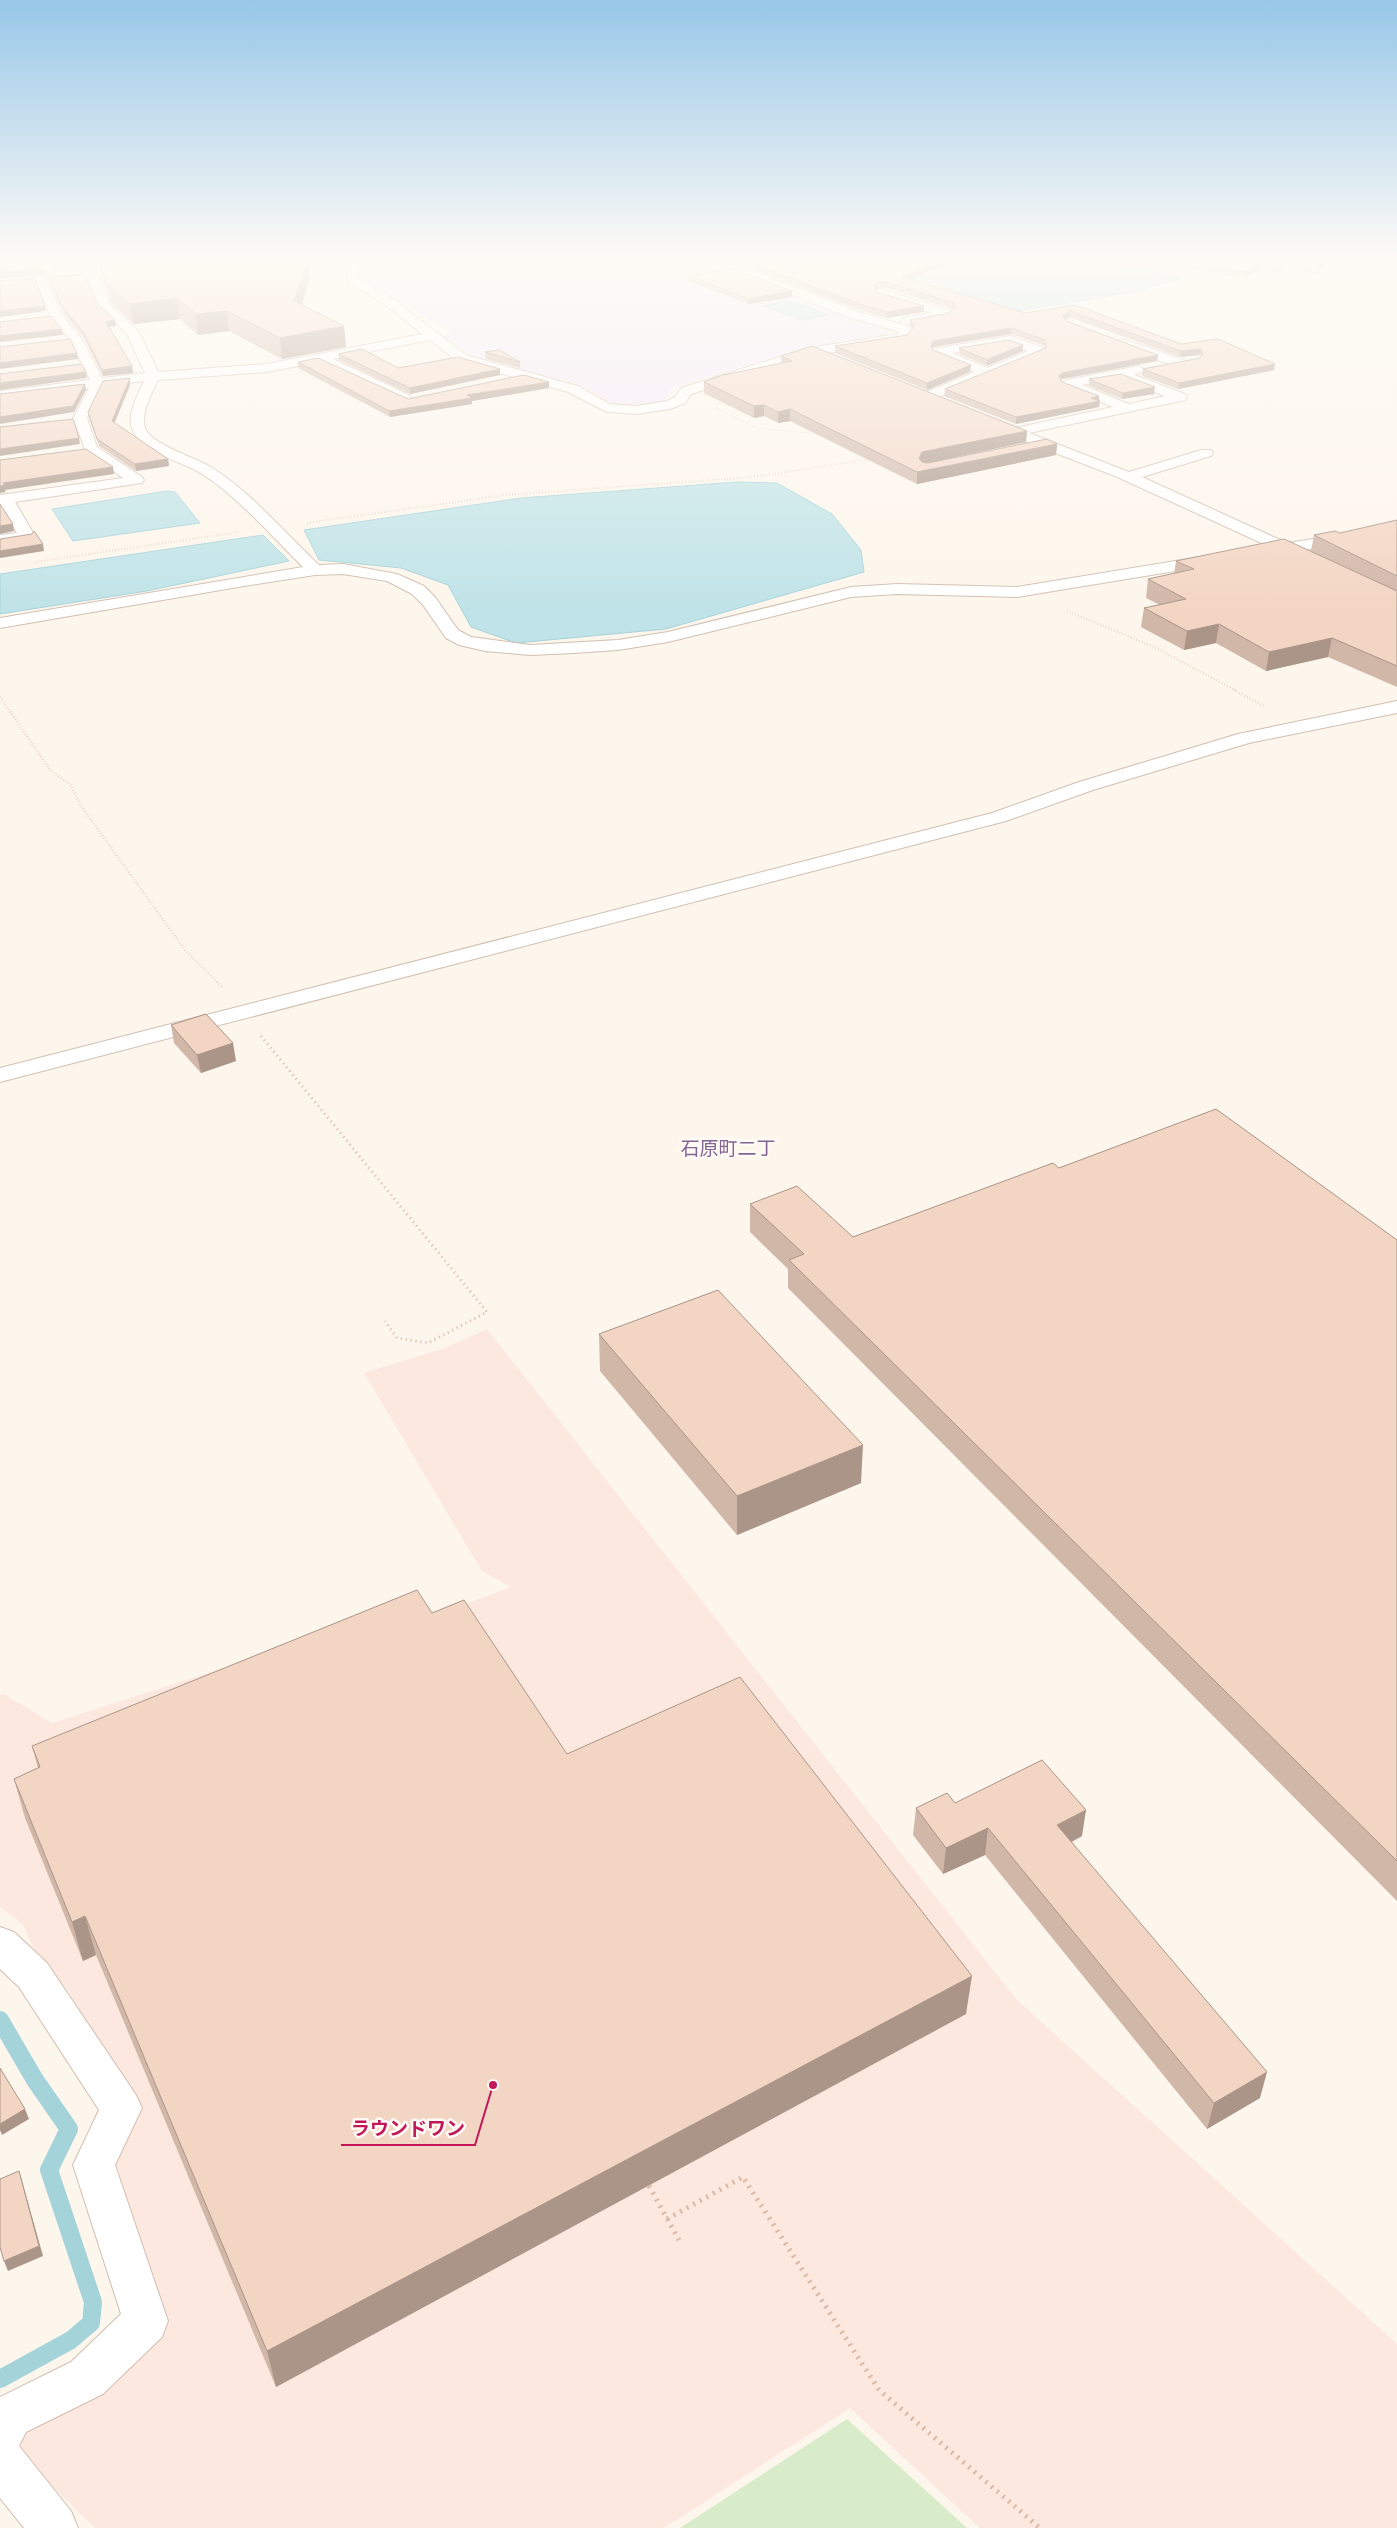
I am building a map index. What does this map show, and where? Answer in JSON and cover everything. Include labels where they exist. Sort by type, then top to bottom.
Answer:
[{"type":"street","points":[[93,376],[98,383]]},
{"type":"street","points":[[0,395],[153,376]]},
{"type":"street","points":[[153,376],[142,401],[137,422],[147,441],[204,469],[229,487],[316,570]]},
{"type":"street","points":[[357,376],[408,400],[418,398]]},
{"type":"street","points":[[496,381],[520,376]]},
{"type":"street","points":[[528,376],[573,389],[607,408],[636,410],[670,405],[682,398],[686,390],[732,376]]},
{"type":"street","points":[[926,397],[976,376]]},
{"type":"street","points":[[1110,376],[1067,384],[1130,409]]},
{"type":"street","points":[[1015,432],[1180,397],[1126,376]]},
{"type":"street","points":[[0,540],[27,536],[2,499],[137,480],[91,449],[80,418],[98,383]]},
{"type":"street","points":[[909,390],[944,404]]},
{"type":"street","points":[[62,420],[80,418]]},
{"type":"street","points":[[979,418],[1128,477],[1310,561]]},
{"type":"street","points":[[1018,450],[1046,445]]},
{"type":"street","points":[[73,452],[91,449]]},
{"type":"street","points":[[1128,477],[1206,454]]},
{"type":"street","points":[[1246,554],[1397,531]]},
{"type":"street","points":[[0,623],[316,570],[344,569],[391,577],[418,590],[429,600],[452,634],[458,637],[486,646],[530,650],[618,645],[668,637],[852,592],[897,589],[1017,592],[1228,558]]},
{"type":"street","points":[[0,1075],[999,817],[1086,786],[1236,741],[1397,707]]},
{"type":"street","points":[[0,1944],[33,1975],[121,2108],[94,2165],[146,2321],[87,2378],[10,2416],[0,2434]]},
{"type":"street","points":[[0,2460],[54,2528]]},
{"type":"path","points":[[682,398],[705,403],[757,428],[826,435]]},
{"type":"path","points":[[29,563],[505,495],[753,477],[872,458]]},
{"type":"path","points":[[1017,592],[1154,648],[1302,726]]},
{"type":"path","points":[[0,697],[51,771],[70,784],[81,806],[185,950],[218,981],[487,1312],[428,1343],[397,1338],[386,1321]]},
{"type":"path","points":[[668,2219],[743,2177],[879,2390],[1040,2528]]},
{"type":"path","points":[[649,2186],[679,2240]]},
{"type":"shaded area","points":[[548,376],[711,376],[672,388],[667,399],[658,402],[635,404],[611,403],[600,395],[575,383]]},
{"type":"shaded area","points":[[487,1329],[1017,2000],[1397,2344],[1397,2528],[980,2528],[850,2408],[664,2528],[95,2528],[19,2454],[28,2421],[158,2318],[113,2164],[136,2112],[68,1990],[37,1956],[23,1924],[0,1907],[0,1695],[4,1694],[52,1723],[296,1645],[341,1651],[511,1587],[482,1571],[364,1373],[445,1348]]},
{"type":"green space","points":[[847,2419],[967,2528],[680,2528]]},
{"type":"water","points":[[737,482],[777,483],[832,514],[861,550],[864,572],[666,629],[516,643],[471,627],[448,585],[401,568],[319,560],[304,530],[521,498]]},
{"type":"water","points":[[167,491],[175,492],[200,523],[73,541],[52,509]]},
{"type":"water","points":[[263,535],[289,561],[147,591],[0,614],[0,574]]},
{"type":"building","points":[[0,376],[55,376],[0,383]]},
{"type":"building","points":[[324,376],[357,376],[408,399],[519,376],[527,376],[549,382],[467,395],[472,398],[389,411]]},
{"type":"building","points":[[385,376],[467,376],[410,388]]},
{"type":"building","points":[[720,376],[888,376],[1027,431],[922,452],[919,458],[922,462],[928,463],[1047,439],[1057,444],[917,472],[790,409],[778,412],[764,405],[754,406],[704,382]]},
{"type":"building","points":[[910,376],[944,376],[927,383]]},
{"type":"building","points":[[977,376],[1059,376],[1062,382],[1099,396],[1091,398],[1100,401],[1016,417],[945,389]]},
{"type":"building","points":[[1126,376],[1155,387],[1123,393],[1089,379]]},
{"type":"building","points":[[1161,376],[1215,376],[1179,383]]},
{"type":"building","points":[[130,378],[112,421],[168,459],[135,464],[97,439],[88,412],[103,381]]},
{"type":"building","points":[[85,384],[73,406],[0,417],[0,394]]},
{"type":"building","points":[[73,419],[79,438],[0,449],[0,427]]},
{"type":"building","points":[[86,449],[113,467],[3,483],[5,485],[0,486],[0,460]]},
{"type":"building","points":[[0,504],[13,524],[0,526]]},
{"type":"building","points":[[1397,520],[1397,576],[1314,535],[1335,531],[1340,533]]},
{"type":"building","points":[[34,531],[43,544],[0,551],[0,539],[32,534]]},
{"type":"building","points":[[1284,539],[1397,591],[1397,666],[1332,638],[1269,652],[1219,624],[1187,631],[1144,608],[1186,599],[1148,579],[1194,569],[1176,561]]},
{"type":"building","points":[[206,1014],[233,1043],[197,1055],[171,1025]]},
{"type":"building","points":[[1216,1109],[1397,1240],[1397,1861],[789,1260],[804,1254],[750,1204],[797,1186],[853,1237],[1053,1163],[1059,1168]]},
{"type":"building","points":[[718,1290],[863,1445],[737,1496],[599,1334]]},
{"type":"building","points":[[417,1590],[432,1613],[464,1600],[567,1754],[740,1677],[972,1976],[267,2351],[85,1916],[72,1922],[14,1779],[40,1767],[32,1746]]},
{"type":"building","points":[[1042,1760],[1086,1810],[1057,1825],[1267,2072],[1214,2103],[988,1828],[946,1848],[916,1808],[947,1793],[955,1803]]},
{"type":"building","points":[[0,2068],[25,2109],[0,2124]]},
{"type":"building","points":[[19,2171],[39,2246],[4,2261],[0,2247],[0,2179]]},
{"type":"waterway","points":[[0,2020],[35,2080],[69,2129],[49,2170],[93,2302],[91,2323],[71,2340],[0,2379]]},
{"type":"place","name":"ラウンドワン","points":[[493,2085]]},
{"type":"district","name":"石原町二丁","points":[[728,1148]]}]
